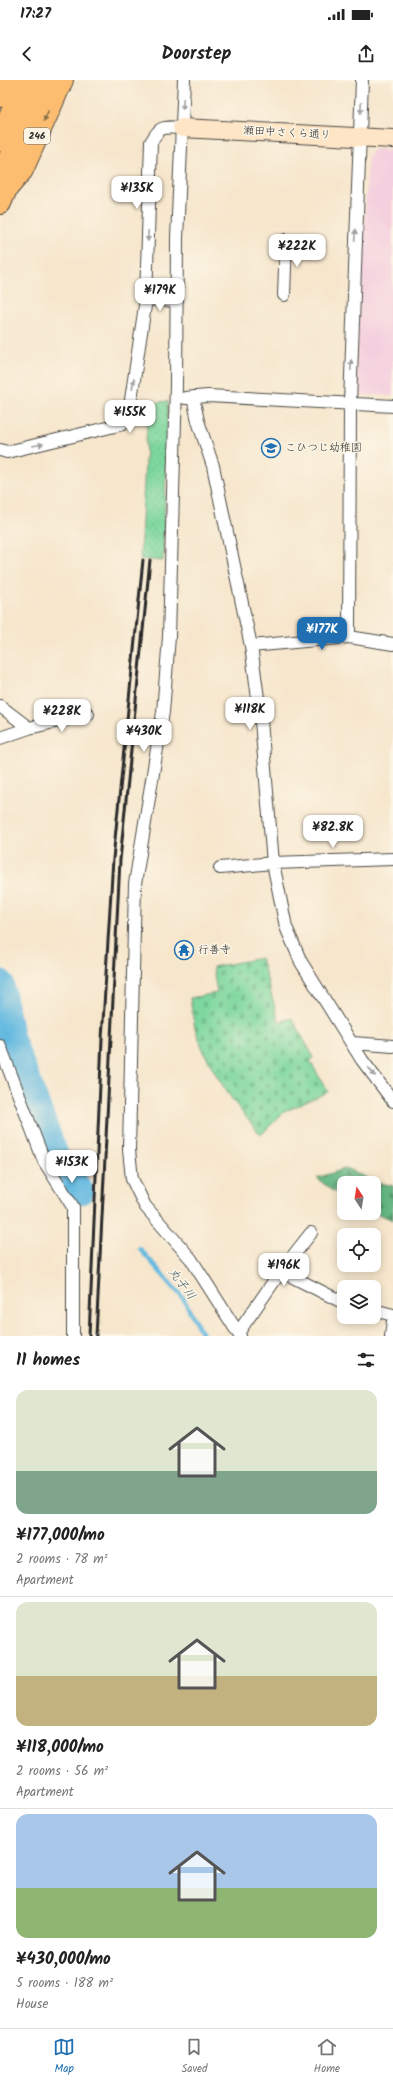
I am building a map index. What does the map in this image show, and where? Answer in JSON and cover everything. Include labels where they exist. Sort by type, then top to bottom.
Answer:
[{"type":"highway","points":[[0,96],[7,80]]},
{"type":"highway","points":[[0,140],[26,80]]},
{"type":"highway","name":"246","points":[[3,196],[7,164],[44,80]]},
{"type":"highway","name":"246","points":[[3,196],[22,170],[62,80]]},
{"type":"street","points":[[184,80],[177,238],[176,397],[167,662],[163,712],[135,884],[129,1150],[132,1179],[145,1206],[191,1260],[239,1334],[281,1271],[311,1233]]},
{"type":"street","points":[[349,637],[350,404],[362,80]]},
{"type":"street","points":[[0,450],[7,452],[123,424],[129,413],[146,298],[151,142],[159,129],[164,127],[182,128]]},
{"type":"street","name":"瀬田中さくら通り","points":[[182,128],[393,139]]},
{"type":"street","points":[[284,295],[286,240]]},
{"type":"street","points":[[146,298],[177,301]]},
{"type":"street","points":[[176,397],[192,398],[208,396],[393,406]]},
{"type":"street","points":[[192,398],[213,466],[251,646],[262,721],[273,863],[286,927],[301,962],[353,1043],[362,1060],[393,1101]]},
{"type":"street","points":[[251,646],[349,637],[393,644]]},
{"type":"street","points":[[0,706],[29,728]]},
{"type":"street","points":[[0,738],[29,728],[88,714]]},
{"type":"street","points":[[220,868],[273,863],[393,859]]},
{"type":"street","points":[[353,1043],[393,1046]]},
{"type":"street","points":[[0,1046],[44,1161],[73,1207],[73,1336]]},
{"type":"street","points":[[281,1271],[337,1299]]},
{"type":"street","points":[[381,1312],[393,1315]]},
{"type":"street","points":[[391,1336],[393,1321]]},
{"type":"shaded area","points":[[373,149],[393,150],[393,396],[362,395],[355,388],[368,157]]},
{"type":"green space","points":[[168,401],[163,561],[140,559],[148,404]]},
{"type":"green space","points":[[261,958],[279,1022],[292,1018],[314,1058],[310,1061],[328,1092],[284,1112],[261,1135],[224,1088],[209,1062],[196,1030],[190,998],[217,993],[213,967]]},
{"type":"green space","points":[[347,1168],[363,1176],[337,1176],[337,1193],[317,1178]]},
{"type":"green space","points":[[381,1183],[393,1186],[393,1220],[381,1215]]},
{"type":"waterway","points":[[0,983],[10,1037],[57,1161],[80,1191]]},
{"type":"waterway","name":"丸子川","points":[[140,1249],[183,1298],[203,1336]]},
{"type":"railway","points":[[89,1336],[102,1039],[113,859],[143,560]]},
{"type":"railway","points":[[96,1336],[120,860],[150,560]]},
{"type":"place","name":"こひつじ幼稚園","points":[[271,448]]},
{"type":"place","name":"行善寺","points":[[184,950]]}]
